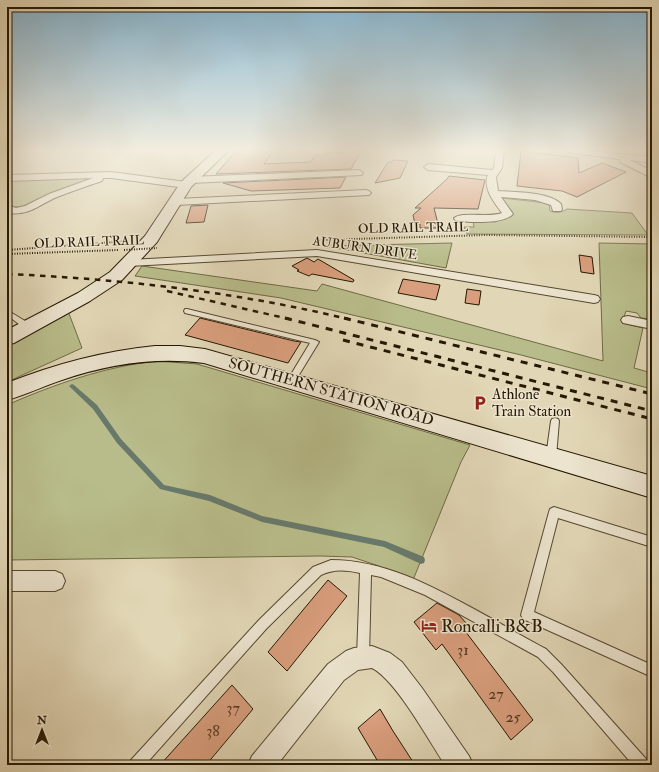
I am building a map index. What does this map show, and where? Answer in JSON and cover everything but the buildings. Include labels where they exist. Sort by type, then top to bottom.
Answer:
[{"type":"street","points":[[7,208],[7,210],[12,211],[28,209],[52,196],[75,187]]},
{"type":"street","points":[[7,338],[84,297],[115,278],[126,256],[154,244],[185,187]]},
{"type":"street","points":[[459,218],[486,218],[507,215],[507,210],[494,194],[492,187]]},
{"type":"street","points":[[176,202],[366,193]]},
{"type":"street","points":[[494,194],[548,200],[556,204],[557,209]]},
{"type":"street","name":"AUBURN DRIVE","points":[[126,256],[240,256],[317,253],[594,300]]},
{"type":"street","points":[[628,320],[652,325]]},
{"type":"street","name":"SOUTHERN STATION ROAD","points":[[7,392],[47,376],[109,360],[162,352],[189,353],[205,356],[652,486]]},
{"type":"street","points":[[7,581],[55,581]]},
{"type":"street","points":[[261,765],[336,672],[354,659],[372,657],[394,670],[414,696],[460,765]]},
{"type":"lane","points":[[187,311],[315,342],[291,381]]},
{"type":"lane","points":[[8,313],[27,326]]},
{"type":"lane","points":[[551,457],[555,421]]},
{"type":"lane","points":[[652,542],[554,512],[527,615],[652,671]]},
{"type":"lane","points":[[136,765],[263,624],[317,571],[331,565],[342,565],[382,572],[429,591],[542,653],[642,765]]},
{"type":"lane","points":[[363,658],[366,569]]},
{"type":"path","name":"OLD RAIL TRAIL","points":[[313,240],[512,235],[652,237]]},
{"type":"path","name":"OLD RAIL TRAIL","points":[[7,254],[61,251],[126,256],[154,244],[164,248]]},
{"type":"path","points":[[7,250],[154,244]]},
{"type":"green space","points":[[7,187],[74,187],[39,202],[19,207],[11,206],[7,196]]},
{"type":"green space","points":[[502,198],[546,203],[549,204],[550,211],[554,212],[561,212],[567,209],[632,213],[648,235],[467,234],[464,227],[474,227],[473,221],[495,222],[511,215],[512,211],[503,202]]},
{"type":"green space","points":[[452,243],[446,268],[325,246]]},
{"type":"green space","points":[[599,243],[652,244],[652,319],[641,318],[637,313],[626,311],[622,323],[643,328],[634,368],[652,373],[652,389],[521,355],[281,298],[135,276],[142,266],[317,291],[322,284],[603,361]]},
{"type":"green space","points":[[68,311],[82,348],[7,382],[7,346]]},
{"type":"green space","points":[[156,361],[197,364],[470,445],[461,462],[413,580],[352,557],[320,556],[7,560],[7,405],[80,377],[118,367]]},
{"type":"waterway","points":[[72,386],[95,407],[119,441],[162,487],[210,498],[262,519],[385,544],[421,560]]},
{"type":"railway","points":[[7,274],[93,279],[179,288],[264,301],[348,319]]},
{"type":"railway","points":[[167,291],[288,319]]},
{"type":"railway","points":[[344,318],[652,394]]},
{"type":"railway","points":[[288,319],[652,411]]},
{"type":"railway","points":[[343,340],[652,419]]},
{"type":"place","name":"Athlone Train Station","points":[[480,403]]},
{"type":"place","name":"Roncalli B&B","points":[[429,626]]}]
